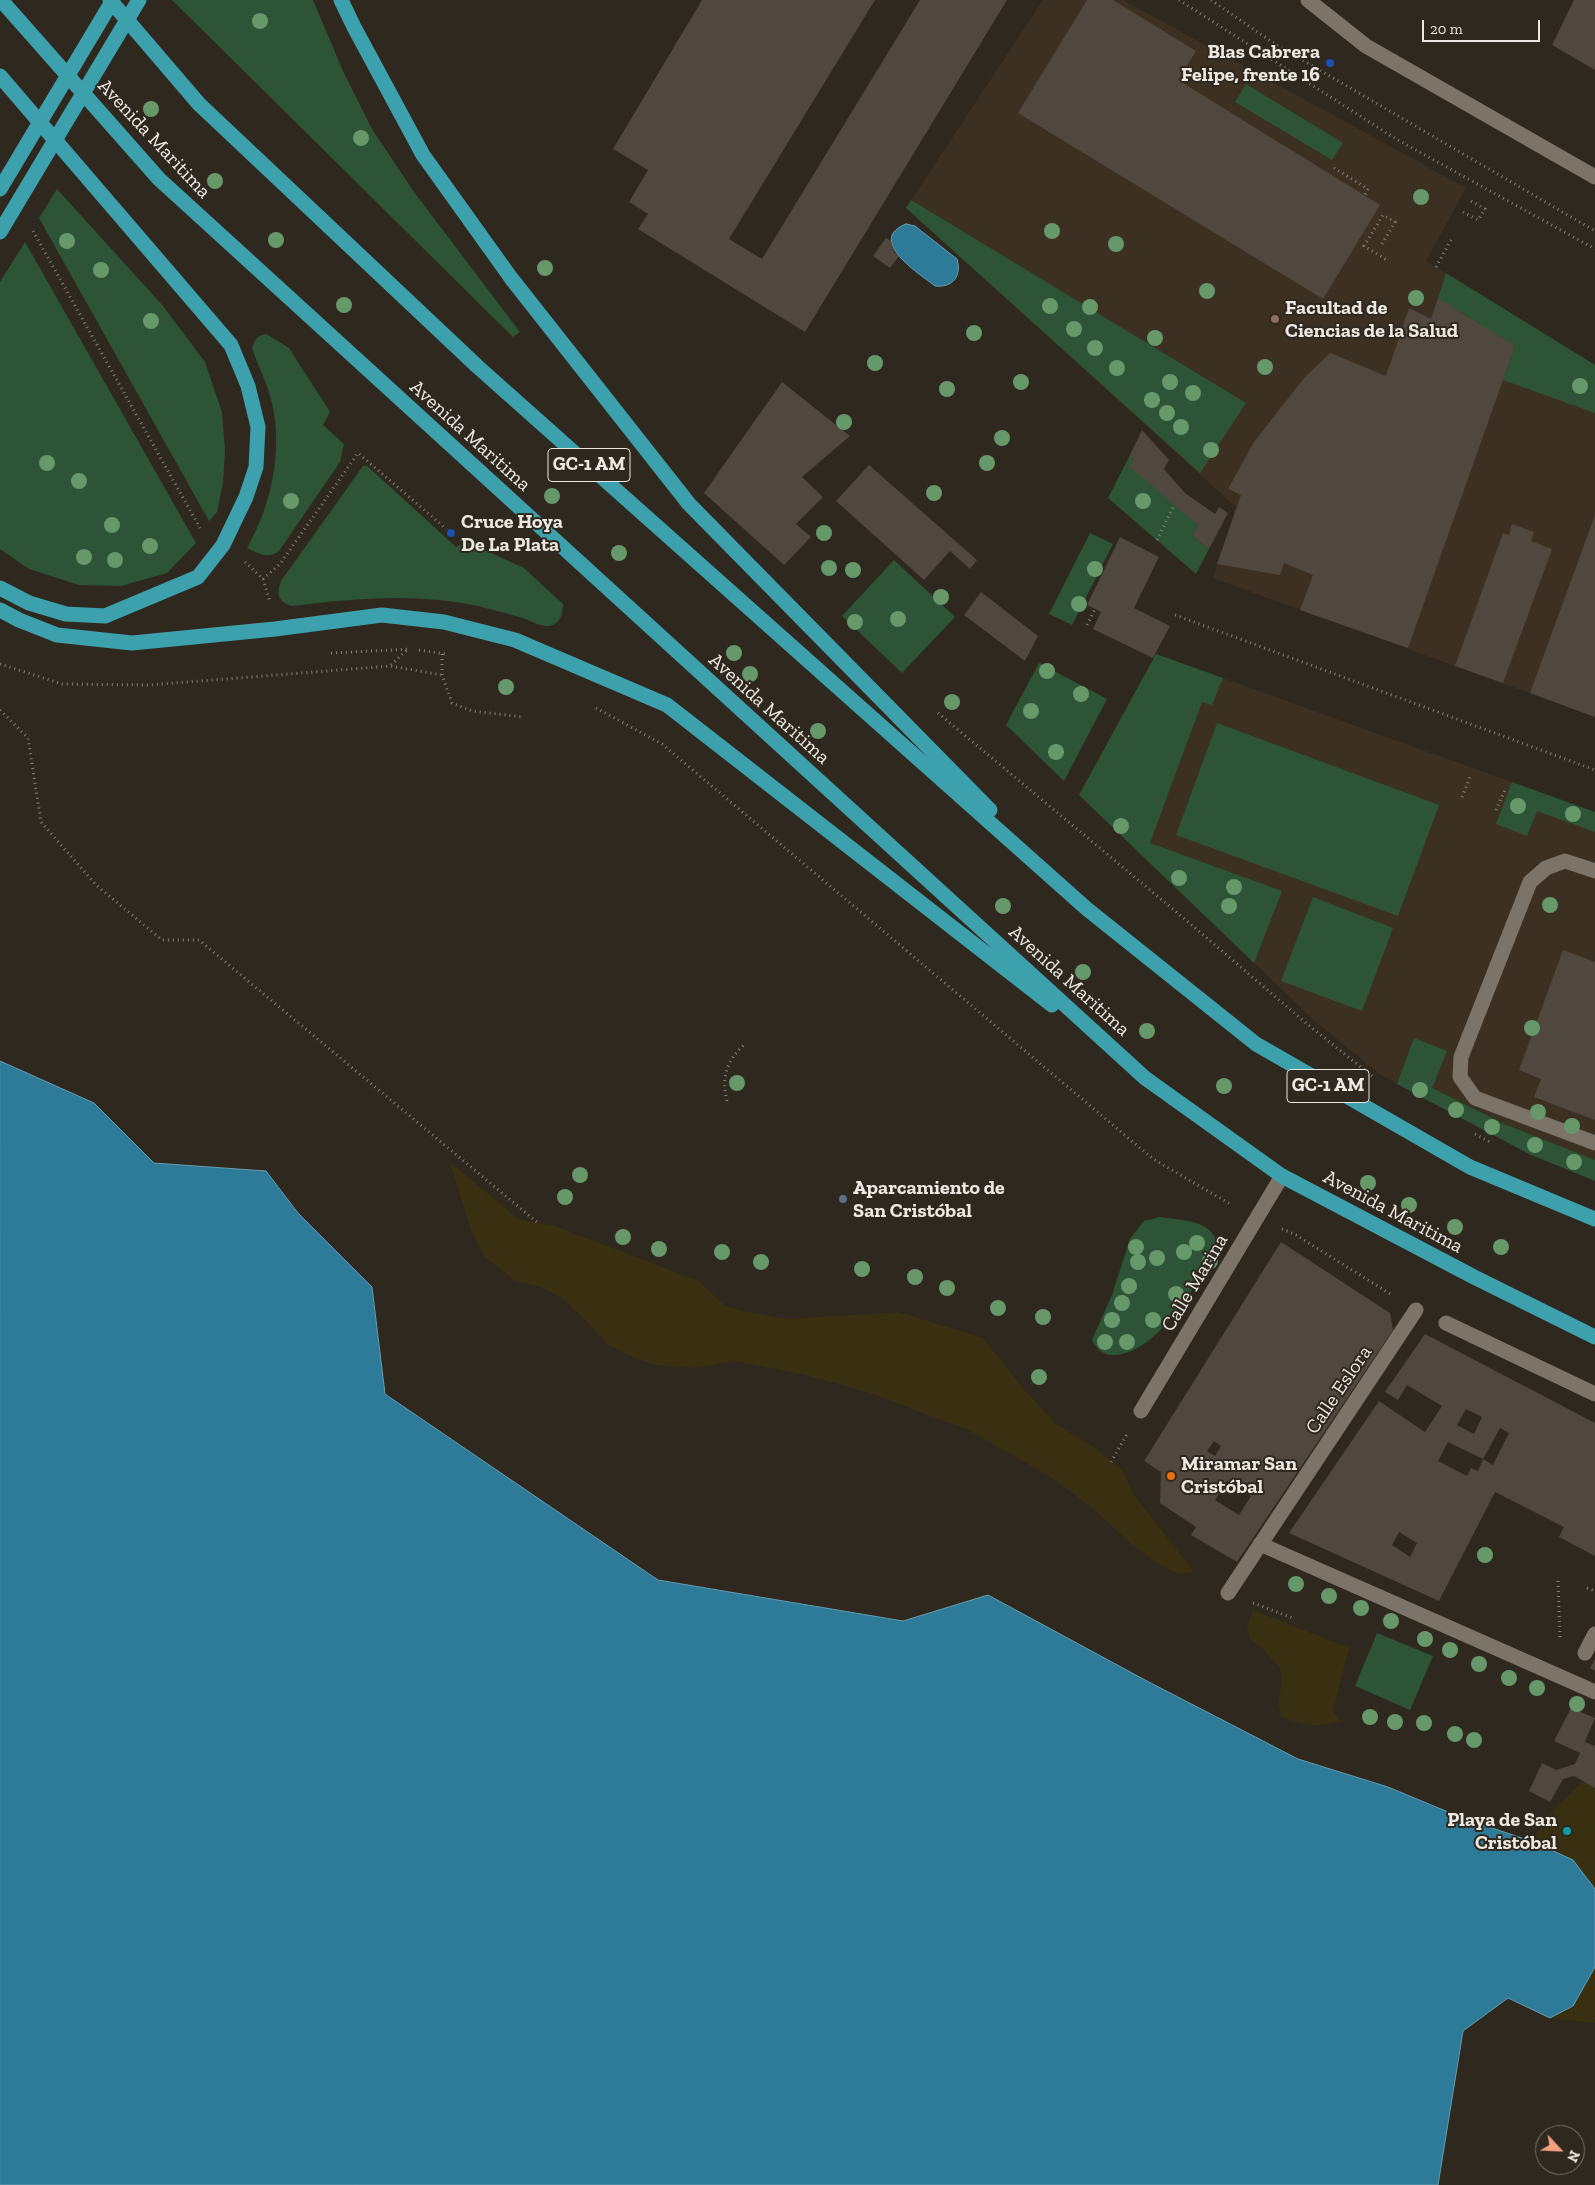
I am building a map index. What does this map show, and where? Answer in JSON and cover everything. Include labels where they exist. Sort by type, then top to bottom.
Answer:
[{"type":"highway","name":"Avenida Maritima","points":[[1,0],[159,179],[1145,1078],[1282,1176],[1474,1277],[1595,1337]]},
{"type":"highway","points":[[0,189],[112,0]]},
{"type":"highway","name":"GC-1 AM","points":[[112,0],[200,104],[478,367],[1087,909],[1256,1044],[1470,1167],[1595,1219]]},
{"type":"highway","points":[[0,232],[139,0]]},
{"type":"highway","points":[[342,0],[354,27],[423,154],[511,278],[689,504],[1087,909]]},
{"type":"highway","points":[[352,0],[354,27]]},
{"type":"highway","points":[[0,76],[231,345],[248,386],[258,427],[256,467],[246,497],[223,545],[198,577],[105,616],[66,614],[29,603],[0,588]]},
{"type":"highway","points":[[0,610],[19,620],[57,635],[132,643],[275,629],[382,615],[444,622],[515,640],[666,705],[1145,1078]]},
{"type":"street","points":[[1308,0],[1366,46],[1595,177]]},
{"type":"street","points":[[1595,871],[1565,861],[1546,868],[1530,882],[1461,1057],[1460,1077],[1475,1098],[1595,1143]]},
{"type":"street","name":"Calle Marina","points":[[1141,1411],[1282,1176]]},
{"type":"street","name":"Calle Eslora","points":[[1228,1593],[1416,1310]]},
{"type":"street","points":[[1446,1324],[1595,1394]]},
{"type":"street","points":[[1260,1544],[1595,1692]]},
{"type":"street","points":[[1585,1653],[1595,1634]]},
{"type":"path","points":[[1179,0],[1396,140],[1595,250]]},
{"type":"path","points":[[1211,0],[1275,44],[1595,231]]},
{"type":"path","points":[[1334,168],[1368,189],[1365,195]]},
{"type":"path","points":[[1463,212],[1478,220],[1485,209],[1469,200]]},
{"type":"path","points":[[1382,244],[1395,222],[1383,215],[1364,246],[1386,260]]},
{"type":"path","points":[[32,230],[203,532],[223,545],[263,579],[274,614],[275,629]]},
{"type":"path","points":[[1436,267],[1451,240]]},
{"type":"path","points":[[263,579],[280,564],[358,453],[451,533]]},
{"type":"path","points":[[1156,540],[1174,505]]},
{"type":"path","points":[[1087,625],[1095,609]]},
{"type":"path","points":[[1175,615],[1595,770]]},
{"type":"path","points":[[444,622],[442,675],[452,703],[472,711],[523,717]]},
{"type":"path","points":[[390,666],[409,649]]},
{"type":"path","points":[[329,653],[409,649],[450,654]]},
{"type":"path","points":[[0,664],[62,684],[150,685],[390,666],[442,675]]},
{"type":"path","points":[[595,708],[662,744],[1153,1159],[1256,1219],[1296,1235],[1416,1310]]},
{"type":"path","points":[[0,710],[28,738],[41,822],[96,884],[162,940],[199,940],[538,1223]]},
{"type":"path","points":[[935,711],[1180,914],[1307,1024],[1375,1078]]},
{"type":"path","points":[[1462,797],[1470,777]]},
{"type":"path","points":[[1496,810],[1504,790]]},
{"type":"path","points":[[727,1101],[724,1091],[727,1066],[733,1054],[744,1045]]},
{"type":"path","points":[[1474,1134],[1491,1143]]},
{"type":"path","points":[[1558,1581],[1561,1646]]},
{"type":"path","points":[[1587,1588],[1595,1591]]},
{"type":"path","points":[[1228,1593],[1292,1618]]},
{"type":"shaded area","name":"Facultad de Ciencias de la Salud","points":[[1043,0],[1123,0],[1466,188],[1426,261],[1595,365],[1595,717],[1213,578],[1236,507],[906,208]]},
{"type":"shaded area","points":[[1156,654],[1595,812],[1595,1181],[1529,1154],[1381,1075],[1317,1023],[1079,795]]},
{"type":"green space","points":[[172,0],[313,0],[343,71],[372,129],[414,192],[520,332],[513,337]]},
{"type":"green space","points":[[1246,84],[1343,143],[1332,160],[1235,102]]},
{"type":"green space","points":[[57,189],[163,306],[205,362],[222,412],[225,450],[223,483],[217,512],[209,521],[39,218]]},
{"type":"green space","points":[[911,200],[1246,403],[1200,473],[906,208]]},
{"type":"green space","points":[[25,242],[196,543],[167,573],[121,586],[79,585],[29,569],[0,549],[0,282]]},
{"type":"green space","points":[[1446,273],[1595,365],[1595,413],[1503,380],[1515,346],[1438,298]]},
{"type":"green space","points":[[266,334],[289,348],[330,412],[323,425],[344,444],[340,462],[279,551],[271,555],[259,554],[247,548],[264,511],[270,492],[276,452],[274,411],[269,392],[252,348],[257,338]]},
{"type":"green space","points":[[1129,457],[1134,459],[1198,525],[1192,536],[1209,549],[1196,574],[1108,498]]},
{"type":"green space","points":[[363,466],[367,466],[456,547],[467,542],[524,568],[563,604],[558,621],[555,624],[544,626],[487,608],[463,603],[415,598],[374,598],[292,606],[281,600],[279,590],[281,581]]},
{"type":"green space","points":[[1090,533],[1113,544],[1072,625],[1049,614]]},
{"type":"green space","points":[[894,560],[955,617],[902,673],[842,616]]},
{"type":"green space","points":[[1156,654],[1223,678],[1212,705],[1202,702],[1150,843],[1282,891],[1254,963],[1079,795]]},
{"type":"green space","points":[[1039,663],[1107,699],[1064,781],[1006,725]]},
{"type":"green space","points":[[1217,723],[1439,805],[1398,916],[1176,835]]},
{"type":"green space","points":[[1512,782],[1595,812],[1595,832],[1537,811],[1527,836],[1496,824]]},
{"type":"green space","points":[[1313,897],[1393,928],[1362,1011],[1281,981]]},
{"type":"green space","points":[[1414,1038],[1447,1051],[1432,1088],[1504,1124],[1595,1160],[1595,1181],[1529,1154],[1397,1084]]},
{"type":"green space","points":[[1160,1217],[1197,1223],[1205,1227],[1216,1240],[1218,1250],[1175,1314],[1162,1329],[1147,1342],[1132,1351],[1116,1355],[1104,1353],[1096,1347],[1092,1340],[1112,1295],[1130,1239],[1144,1221]]},
{"type":"green space","points":[[1377,1633],[1433,1656],[1410,1710],[1355,1686]]},
{"type":"sand","points":[[450,1162],[519,1220],[552,1225],[699,1281],[724,1305],[743,1311],[787,1319],[899,1312],[983,1338],[1027,1393],[1057,1425],[1091,1445],[1122,1470],[1134,1495],[1194,1572],[1178,1574],[1155,1562],[1132,1545],[1096,1511],[1051,1477],[968,1430],[870,1393],[806,1375],[735,1361],[694,1368],[656,1365],[637,1359],[607,1344],[563,1299],[540,1287],[514,1280],[485,1257],[471,1231]]},
{"type":"sand","points":[[1253,1610],[1349,1648],[1333,1711],[1341,1721],[1310,1725],[1281,1716],[1278,1701],[1282,1683],[1280,1668],[1263,1649],[1250,1639],[1247,1627]]},
{"type":"sand","name":"Playa de San Cristóbal","points":[[1583,1781],[1595,1788],[1595,1889],[1573,1860],[1534,1842],[1543,1820]]},
{"type":"sand","points":[[1595,1967],[1595,2023],[1550,2018],[1573,2006]]},
{"type":"water","points":[[906,224],[915,226],[957,259],[958,271],[955,280],[947,285],[935,286],[908,265],[900,256],[893,247],[891,239],[895,231]]},
{"type":"water","points":[[0,1061],[94,1103],[154,1163],[266,1171],[298,1213],[372,1287],[385,1394],[658,1580],[903,1621],[988,1595],[1145,1680],[1298,1759],[1388,1787],[1465,1819],[1534,1842],[1573,1860],[1595,1889],[1595,1967],[1573,2006],[1550,2018],[1508,1998],[1463,2031],[1438,2185],[0,2185]]},
{"type":"building","points":[[702,0],[875,0],[729,239],[762,259],[920,0],[1007,0],[805,332],[638,229],[648,214],[629,202],[648,170],[613,149]]},
{"type":"building","points":[[1087,0],[1113,0],[1196,51],[1178,80],[1380,205],[1323,299],[1018,113]]},
{"type":"building","points":[[1574,0],[1595,0],[1595,70],[1552,45]]},
{"type":"building","points":[[886,238],[891,241],[894,252],[899,256],[890,268],[873,256]]},
{"type":"building","points":[[1438,298],[1515,346],[1408,648],[1300,610],[1313,575],[1284,563],[1280,575],[1217,564],[1241,495],[1228,489],[1254,442],[1304,378],[1330,353],[1386,376],[1409,308],[1431,319]]},
{"type":"building","points":[[782,382],[850,436],[802,477],[823,497],[796,524],[811,537],[784,565],[704,493]]},
{"type":"building","points":[[1142,430],[1169,460],[1164,469],[1185,493],[1215,514],[1219,507],[1228,513],[1209,549],[1192,536],[1198,525],[1130,467],[1134,459],[1129,457]]},
{"type":"building","points":[[869,465],[977,560],[970,569],[950,551],[924,580],[836,501]]},
{"type":"building","points":[[1595,515],[1595,717],[1530,693]]},
{"type":"building","points":[[1512,524],[1534,532],[1531,541],[1552,549],[1503,683],[1455,666],[1503,533],[1509,535]]},
{"type":"building","points":[[1120,537],[1159,557],[1134,608],[1170,626],[1153,658],[1093,629],[1101,612],[1087,605]]},
{"type":"building","points":[[981,592],[1038,636],[1025,661],[964,615]]},
{"type":"building","points":[[1563,950],[1595,962],[1595,1120],[1534,1097],[1541,1079],[1519,1070]]},
{"type":"building","points":[[1281,1242],[1390,1313],[1393,1330],[1237,1562],[1191,1535],[1196,1527],[1160,1503],[1161,1472],[1144,1461]],"holes":[[[1214,1441],[1221,1446],[1215,1456],[1207,1451]],[[1227,1481],[1251,1496],[1239,1515],[1215,1500]]]},
{"type":"building","points":[[1425,1334],[1595,1423],[1595,1556],[1559,1537],[1564,1527],[1495,1492],[1439,1601],[1289,1533],[1379,1401],[1425,1432],[1442,1406],[1407,1385],[1398,1400],[1385,1392]],"holes":[[[1466,1409],[1482,1417],[1474,1434],[1457,1425]],[[1500,1428],[1509,1433],[1493,1465],[1483,1459]],[[1448,1442],[1483,1459],[1478,1471],[1471,1468],[1467,1476],[1438,1461]],[[1399,1532],[1417,1543],[1410,1557],[1392,1545]]]},
{"type":"building","points":[[1595,1659],[1595,1671],[1590,1668]]},
{"type":"building","points":[[1571,1708],[1595,1718],[1585,1742],[1595,1746],[1595,1788],[1574,1776],[1563,1779],[1550,1802],[1529,1791],[1542,1763],[1556,1770],[1575,1764],[1580,1753],[1554,1741]]},
{"type":"place","name":"Blas Cabrera Felipe, frente 16","points":[[1330,63]]},
{"type":"place","name":"Facultad de Ciencias de la Salud","points":[[1275,319]]},
{"type":"place","name":"Cruce Hoya De La Plata","points":[[451,533]]},
{"type":"place","name":"Aparcamiento de San Cristóbal","points":[[843,1199]]},
{"type":"place","name":"Miramar San Cristóbal","points":[[1171,1476]]},
{"type":"place","name":"Playa de San Cristóbal","points":[[1567,1831]]}]
